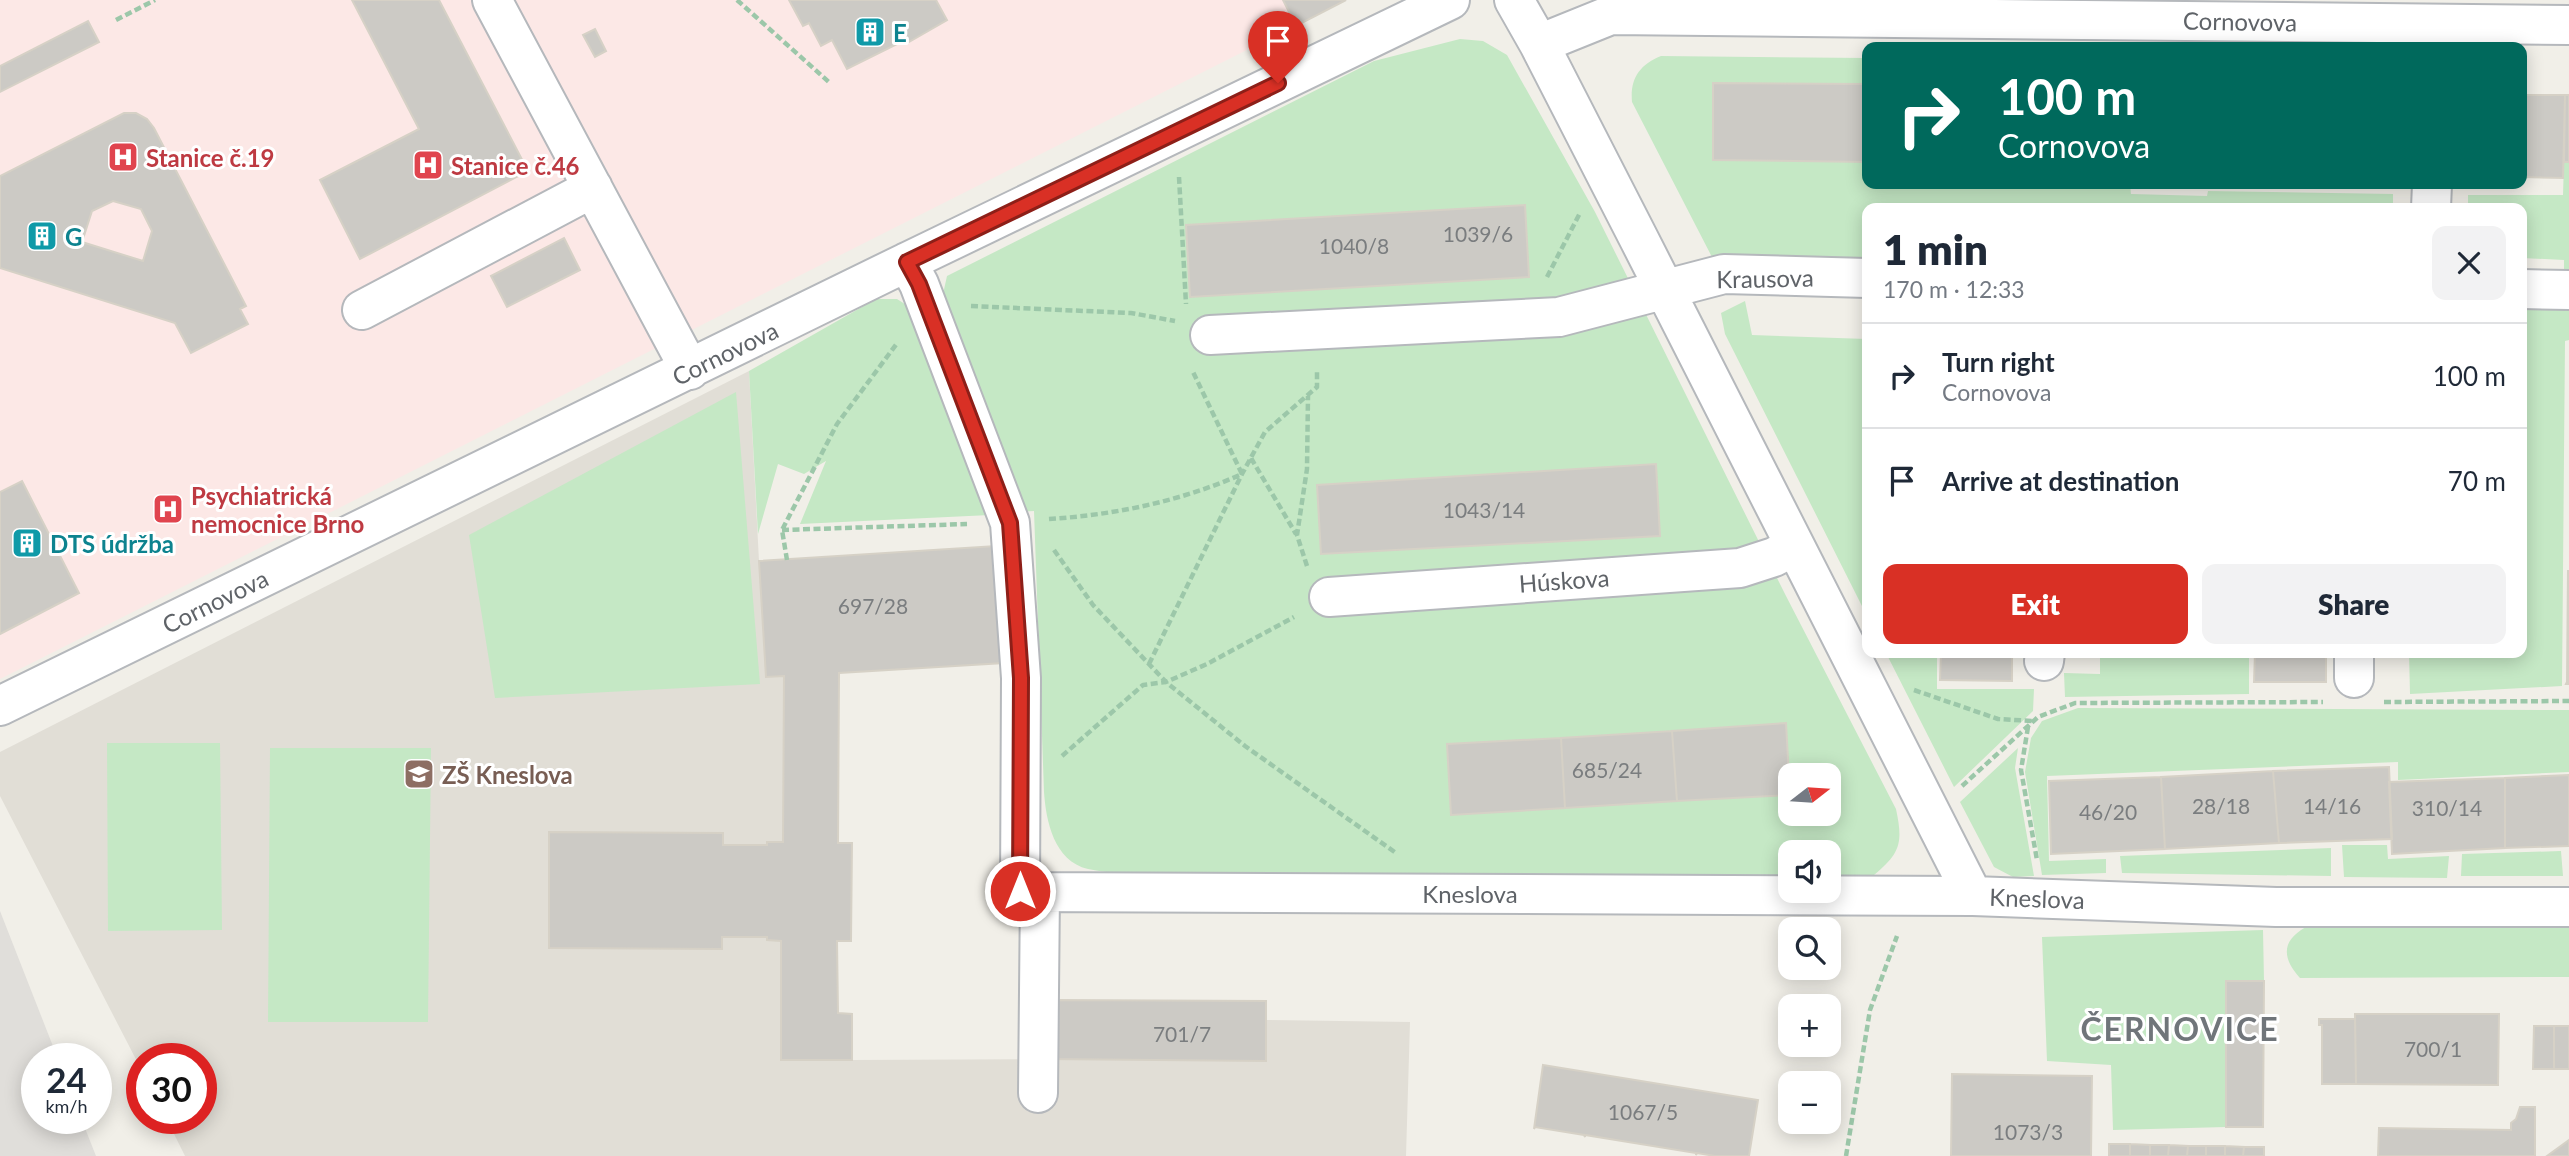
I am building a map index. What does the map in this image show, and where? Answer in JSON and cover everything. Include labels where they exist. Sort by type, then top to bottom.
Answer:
[{"type":"street","points":[[492,0],[690,370]]},
{"type":"street","name":"Cornovova","points":[[0,706],[907,262],[1450,0]]},
{"type":"street","points":[[1514,0],[1539,44],[1973,896]]},
{"type":"street","name":"Cornovova","points":[[1539,44],[1611,15],[2569,25]]},
{"type":"street","points":[[362,310],[593,188]]},
{"type":"street","points":[[907,262],[1021,522],[1021,678],[1038,1093]]},
{"type":"street","name":"Krausova","points":[[1664,289],[1724,274],[1862,278]]},
{"type":"street","points":[[1210,335],[1559,317],[1664,289]]},
{"type":"street","points":[[2527,289],[2569,290]]},
{"type":"street","name":"Húskova","points":[[1329,597],[1740,568],[1795,546]]},
{"type":"street","name":"Kneslova","points":[[1030,891],[1911,895],[2276,907],[2569,907]]},
{"type":"path","points":[[116,20],[156,0]]},
{"type":"path","points":[[737,0],[830,83]]},
{"type":"path","points":[[1526,318],[1583,207]]},
{"type":"path","points":[[787,560],[782,530],[837,424],[926,304],[1131,313],[1187,323],[1210,335]]},
{"type":"path","points":[[1149,664],[1265,432],[1317,387],[1315,329]]},
{"type":"path","points":[[1297,535],[1307,469],[1308,396]]},
{"type":"path","points":[[1057,761],[1143,685],[1166,682],[1207,664],[1329,597],[1307,566],[1297,535],[1251,458]]},
{"type":"path","points":[[782,530],[1021,522],[1126,510],[1220,484],[1242,474]]},
{"type":"path","points":[[1021,522],[1093,605],[1166,682],[1245,746],[1402,857]]},
{"type":"path","points":[[1931,814],[2038,717],[2075,703],[2354,684],[2569,701]]},
{"type":"path","points":[[1907,687],[1998,719],[2034,721]]},
{"type":"path","points":[[2028,726],[2021,770],[2040,872]]},
{"type":"path","points":[[1846,1156],[1870,1010],[1911,895]]},
{"type":"shaded area","name":"Psychiatrická nemocnice Brno","points":[[0,0],[1346,0],[0,679]]},
{"type":"shaded area","name":"ZŠ Kneslova","points":[[749,371],[759,561],[1004,663],[839,673],[838,842],[852,843],[851,941],[837,942],[838,1013],[852,1014],[852,1060],[1044,1059],[1054,1000],[1266,1001],[1267,1020],[1410,1022],[1406,1156],[185,1156],[174,1134],[217,1134],[217,1043],[128,1043],[0,796],[0,752]]},
{"type":"shaded area","points":[[0,911],[52,1043],[21,1043],[21,1134],[87,1134],[96,1156],[0,1156]]},
{"type":"green space","points":[[1460,39],[1483,41],[1507,55],[1595,212],[1786,596],[1896,809],[1899,839],[1895,853],[1874,875],[1841,875],[1841,840],[1778,840],[1778,876],[1116,873],[1076,865],[1067,858],[1054,838],[1044,792],[1034,511],[1015,512],[943,294],[947,276],[1374,61]]},
{"type":"green space","points":[[1661,56],[1862,58],[1862,189],[2130,189],[2131,194],[2207,196],[2208,191],[2393,194],[2393,203],[1862,203],[1862,259],[1713,259],[1632,102],[1634,80],[1647,64]]},
{"type":"green space","points":[[2564,162],[2569,162],[2569,278],[2564,278],[2564,260],[2527,258],[2527,203],[2468,203],[2468,195],[2563,195]]},
{"type":"green space","points":[[876,299],[897,299],[911,308],[990,515],[800,524],[826,461],[804,474],[778,464],[758,534],[749,371]]},
{"type":"green space","points":[[1745,301],[1752,335],[1862,339],[1862,606],[1725,334],[1721,313]]},
{"type":"green space","points":[[2527,301],[2569,302],[2569,340],[2565,341],[2562,686],[2410,694],[2409,658],[2527,658]]},
{"type":"green space","points":[[736,392],[760,684],[495,698],[469,535]]},
{"type":"green space","points":[[1889,658],[1937,658],[1937,689],[2034,689],[2033,711],[1954,787]]},
{"type":"green space","points":[[2100,658],[2249,658],[2249,694],[2065,697],[2064,673],[2100,674]]},
{"type":"green space","points":[[2078,708],[2569,710],[2569,772],[2398,780],[2398,762],[2047,776],[2049,861],[2106,859],[2106,873],[2042,875],[2025,772],[2031,738],[2042,721]]},
{"type":"green space","points":[[107,743],[220,743],[222,930],[108,931]]},
{"type":"green space","points":[[270,748],[431,748],[428,1022],[268,1022]]},
{"type":"green space","points":[[2018,748],[2015,768],[2034,876],[2013,877],[1994,867],[1960,802]]},
{"type":"green space","points":[[2342,845],[2387,845],[2388,859],[2449,856],[2447,878],[2344,877]]},
{"type":"green space","points":[[2331,848],[2331,876],[2122,873],[2120,856]]},
{"type":"green space","points":[[2561,851],[2563,876],[2461,876],[2462,854]]},
{"type":"green space","points":[[2306,927],[2569,927],[2569,977],[2300,978],[2290,964],[2287,950],[2292,938]]},
{"type":"green space","points":[[2263,930],[2264,981],[2226,1127],[2113,1130],[2111,1065],[2047,1061],[2042,937]]},
{"type":"building","points":[[352,0],[439,0],[528,171],[360,259],[320,180],[419,129]]},
{"type":"building","name":"E","points":[[789,0],[936,0],[947,20],[909,42],[907,39],[847,69],[832,40],[821,46],[809,23],[803,26]]},
{"type":"building","points":[[1283,0],[1346,0],[1296,26]]},
{"type":"building","points":[[88,21],[99,42],[0,92],[0,66]]},
{"type":"building","points":[[595,29],[606,51],[595,57],[583,35]]},
{"type":"building","points":[[1713,83],[1862,84],[1862,162],[1713,160]]},
{"type":"building","points":[[2527,95],[2565,95],[2563,178],[2527,177]]},
{"type":"building","points":[[2565,95],[2569,95],[2569,162],[2564,162]]},
{"type":"building","name":"G","points":[[124,113],[136,113],[147,119],[246,306],[240,309],[248,324],[191,353],[175,323],[0,268],[0,176]],"holes":[[[113,201],[141,209],[152,231],[143,261],[82,242],[92,211]]]},
{"type":"building","points":[[1525,205],[1529,277],[1190,297],[1186,225]]},
{"type":"building","points":[[564,238],[580,270],[507,307],[491,276]]},
{"type":"building","points":[[1656,464],[1660,536],[1321,554],[1317,485]]},
{"type":"building","name":"DTS údržba","points":[[22,481],[79,593],[0,634],[0,492]]},
{"type":"building","name":"ZŠ Kneslova","points":[[996,546],[1004,663],[839,673],[838,843],[852,843],[851,941],[837,941],[838,1013],[852,1014],[852,1060],[781,1060],[781,941],[767,940],[767,937],[722,937],[722,949],[549,948],[549,832],[723,833],[723,845],[767,845],[767,842],[783,842],[784,676],[766,677],[759,561]]},
{"type":"building","points":[[2568,570],[2569,684],[2566,684],[2567,682]]},
{"type":"building","points":[[1941,658],[2012,658],[2012,681],[1940,680]]},
{"type":"building","points":[[2255,658],[2326,658],[2326,682],[2254,682]]},
{"type":"building","points":[[1786,723],[1788,763],[1778,763],[1778,796],[1677,801],[1672,731]]},
{"type":"building","points":[[1672,731],[1677,801],[1565,808],[1561,738]]},
{"type":"building","points":[[1561,738],[1565,808],[1451,815],[1447,744]]},
{"type":"building","points":[[2389,767],[2392,839],[2279,843],[2273,771]]},
{"type":"building","points":[[2273,771],[2279,843],[2165,849],[2161,777]]},
{"type":"building","points":[[2569,775],[2569,846],[2505,848],[2505,778]]},
{"type":"building","points":[[2161,777],[2165,849],[2051,854],[2049,781]]},
{"type":"building","points":[[2505,778],[2505,848],[2392,854],[2389,782]]},
{"type":"building","points":[[2226,981],[2264,981],[2263,1127],[2226,1127]]},
{"type":"building","points":[[1054,1000],[1266,1001],[1266,1061],[1045,1059]]},
{"type":"building","points":[[2355,1014],[2499,1014],[2498,1085],[2356,1084]]},
{"type":"building","points":[[2319,1019],[2355,1019],[2356,1084],[2322,1084],[2322,1025],[2319,1025]]},
{"type":"building","points":[[2534,1026],[2554,1026],[2554,1069],[2533,1069]]},
{"type":"building","points":[[2554,1026],[2569,1026],[2569,1069],[2554,1069]]},
{"type":"building","points":[[1543,1065],[1758,1100],[1749,1156],[1696,1155],[1585,1135],[1535,1127],[1534,1129]]},
{"type":"building","points":[[1952,1074],[2092,1076],[2091,1156],[1951,1156]]},
{"type":"building","points":[[2520,1107],[2535,1107],[2535,1156],[2378,1156],[2379,1128],[2511,1130],[2511,1123],[2516,1119]]},
{"type":"building","points":[[2569,1140],[2569,1156],[2547,1156]]},
{"type":"building","points":[[2109,1144],[2130,1144],[2130,1156],[2109,1156]]},
{"type":"building","points":[[2130,1144],[2150,1145],[2150,1156],[2130,1156]]},
{"type":"building","points":[[2150,1145],[2169,1145],[2168,1156],[2150,1156]]},
{"type":"building","points":[[2169,1145],[2188,1146],[2187,1156],[2168,1156]]},
{"type":"building","points":[[2188,1146],[2206,1146],[2206,1156],[2187,1156]]},
{"type":"building","points":[[2206,1146],[2225,1146],[2225,1156],[2206,1156]]},
{"type":"building","points":[[2225,1146],[2244,1147],[2243,1156],[2225,1156]]},
{"type":"building","points":[[2244,1147],[2264,1147],[2264,1156],[2243,1156]]},
{"type":"place","name":"E","points":[[870,32]]},
{"type":"place","name":"Stanice č.19","points":[[123,157]]},
{"type":"place","name":"Stanice č.46","points":[[428,165]]},
{"type":"place","name":"G","points":[[42,236]]},
{"type":"place","name":"Psychiatrická nemocnice Brno","points":[[168,509]]},
{"type":"place","name":"DTS údržba","points":[[27,543]]},
{"type":"place","name":"ZŠ Kneslova","points":[[419,774]]},
{"type":"district","name":"ČERNOVICE","points":[[2180,1028]]},
{"type":"route","points":[[1020,891],[1021,678],[1010,523],[919,284],[907,262],[1278,83]]}]
